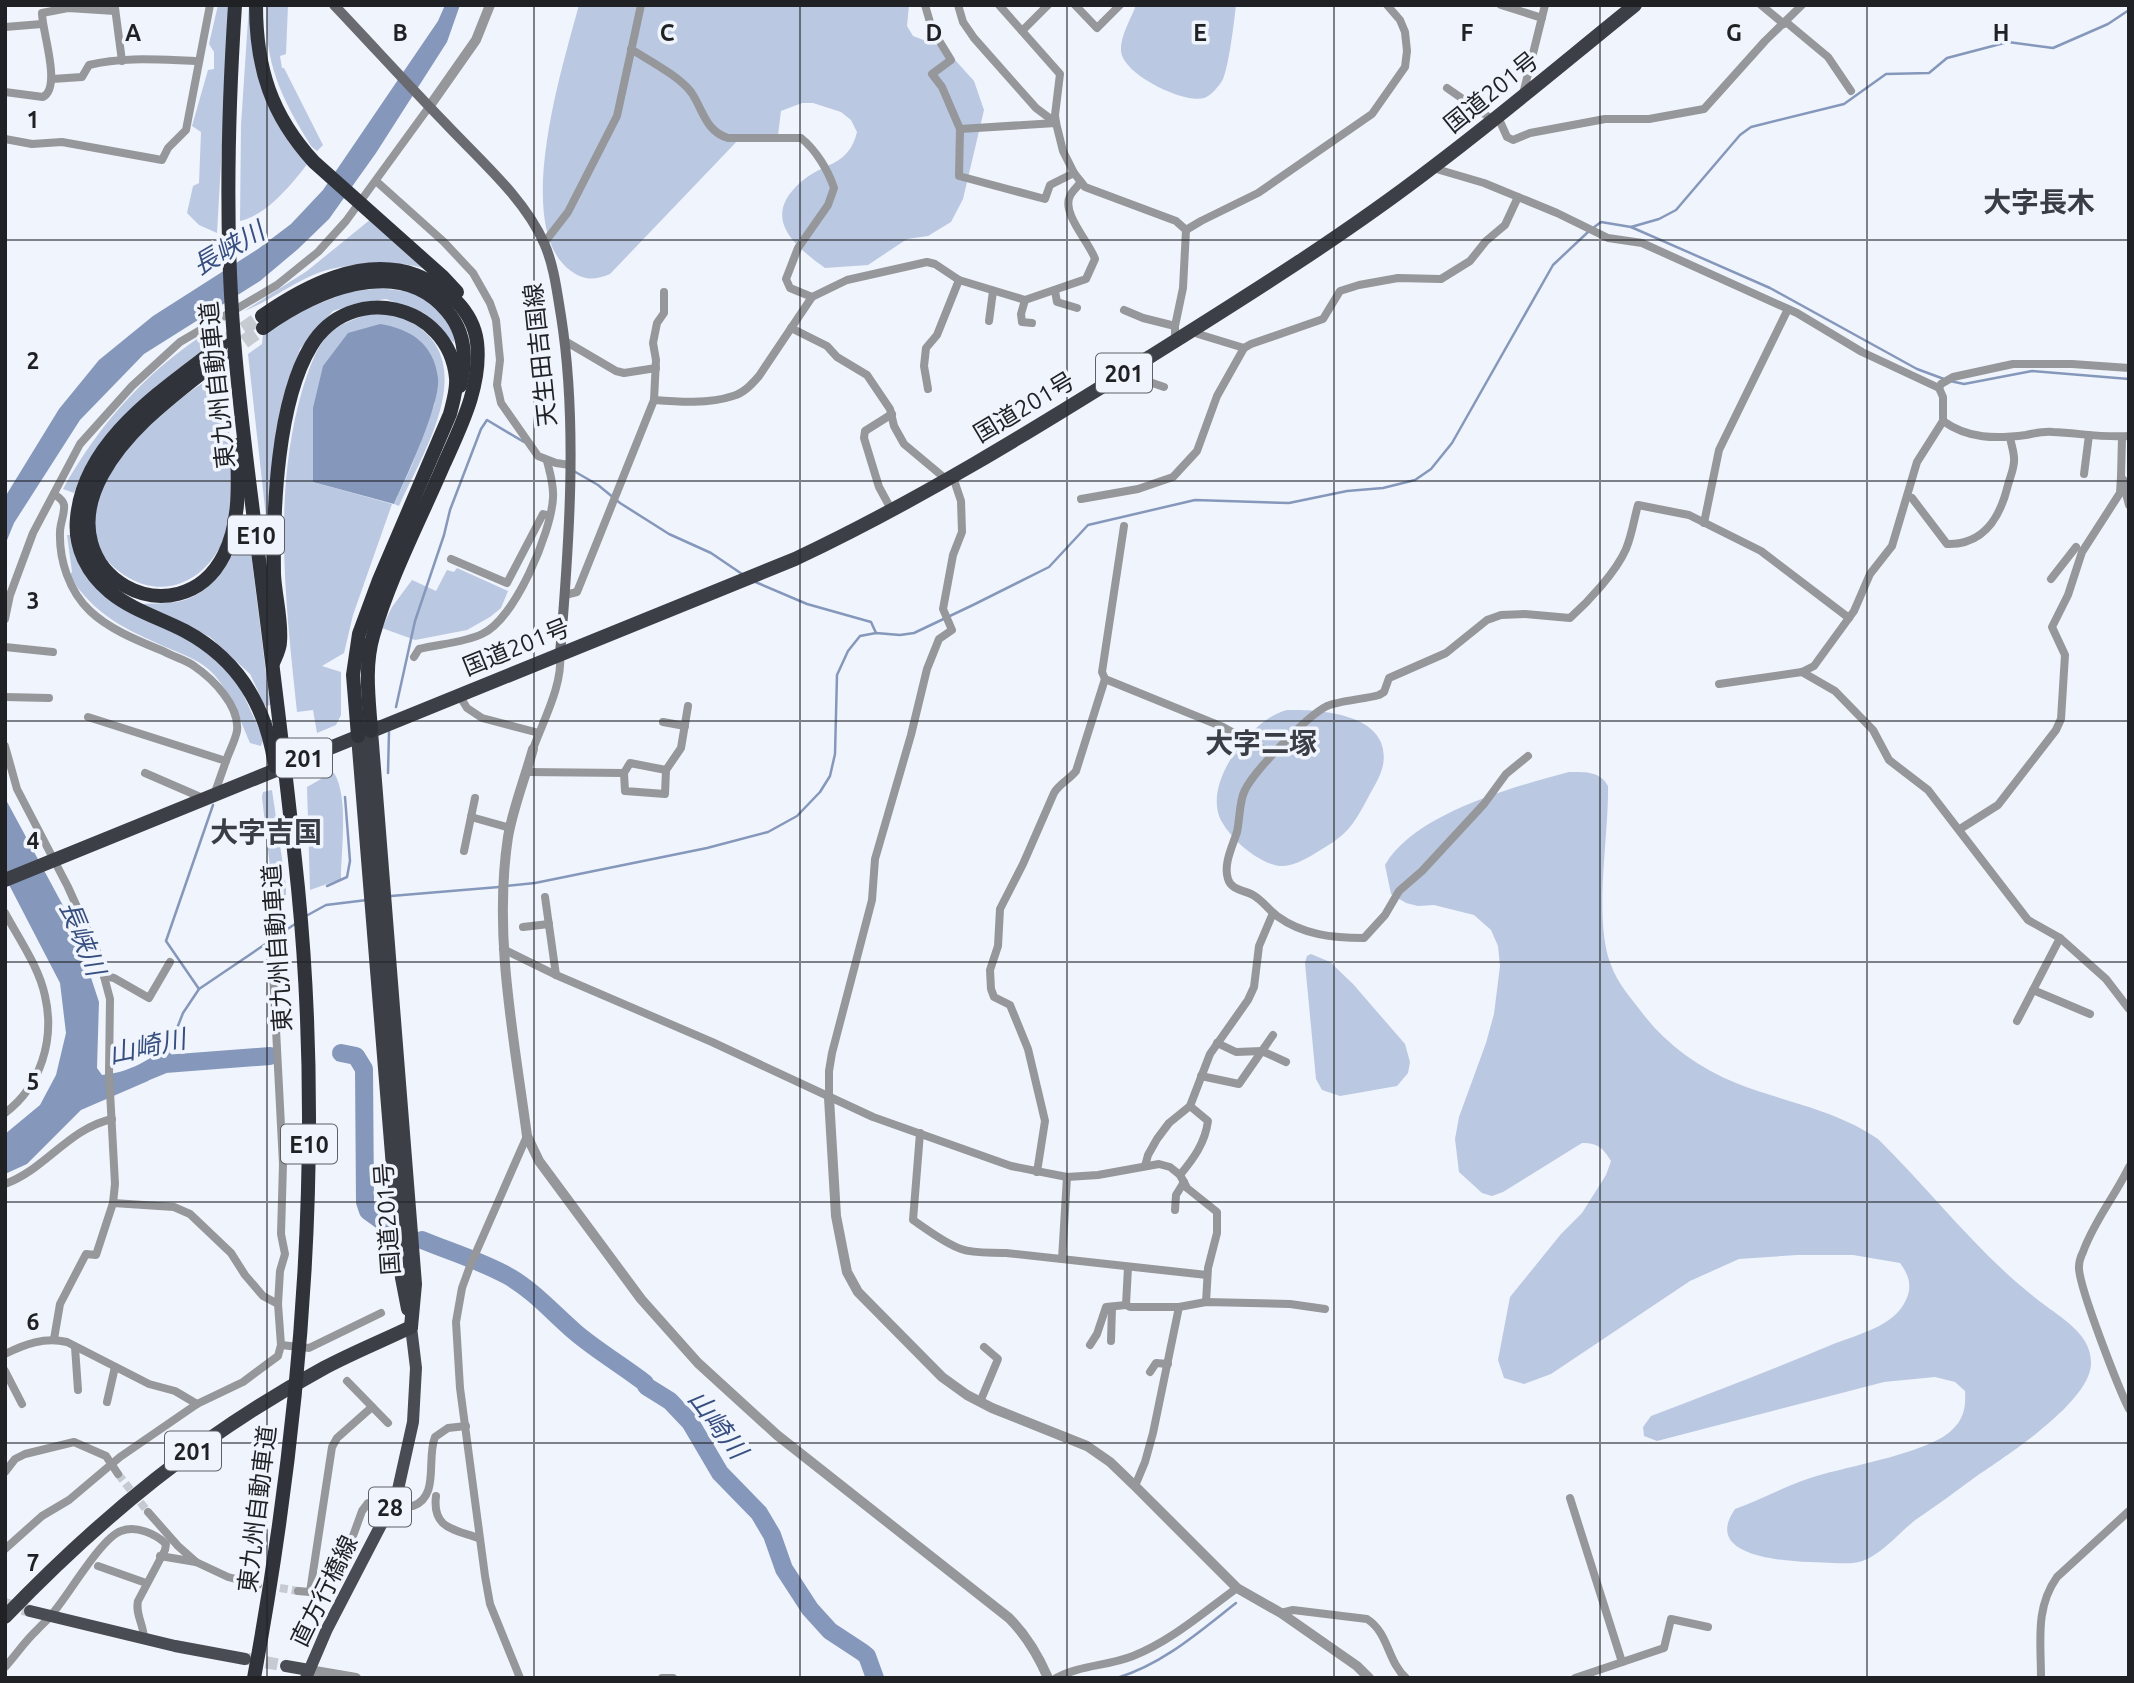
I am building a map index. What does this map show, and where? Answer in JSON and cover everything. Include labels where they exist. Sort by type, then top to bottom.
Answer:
[{"type":"highway","name":"東九州自動車道","points":[[235,5],[230,77],[228,227],[233,324],[272,666],[277,748],[302,951],[309,1143],[299,1337],[291,1426],[274,1573],[254,1678]]},
{"type":"highway","points":[[256,5],[258,51],[269,92],[288,130],[314,162],[443,277],[466,307],[473,325],[478,354],[470,403],[372,638],[364,734]]},
{"type":"highway","name":"国道201号","points":[[5,880],[795,559],[892,511],[1138,364],[1175,334],[1193,330],[1246,298],[1359,222],[1433,168],[1635,5]]},
{"type":"highway","points":[[364,734],[353,675],[359,634],[379,580],[458,395],[464,365],[462,337],[451,315],[440,303],[412,286],[373,282],[330,290],[263,322],[288,299],[341,275],[396,270],[440,286],[473,325]]},
{"type":"highway","points":[[272,666],[280,643],[274,575],[276,506],[282,443],[294,388],[316,338],[336,318],[369,307],[387,307],[418,319],[437,335],[447,349],[453,366],[455,393],[450,414]]},
{"type":"highway","points":[[237,374],[238,498],[230,540],[217,566],[207,578],[195,586],[172,594],[146,594],[119,584],[96,559],[87,530],[92,498],[111,459],[143,423],[222,350],[143,408],[116,435],[90,472],[78,509],[76,528],[78,545],[94,577],[110,592],[131,606],[194,637],[232,665],[259,708],[277,748]]},
{"type":"highway","name":"国道201号","points":[[364,734],[379,909],[402,1278],[411,1327]]},
{"type":"highway","name":"201","points":[[5,1617],[82,1541],[141,1489],[203,1443],[326,1367],[411,1327]]},
{"type":"main road","name":"天生田吉国線","points":[[334,5],[505,186],[544,243],[558,298],[565,341],[569,407],[570,465],[560,654]]},
{"type":"main road","name":"直方行橋線","points":[[285,1666],[308,1674],[327,1629],[397,1494],[413,1422],[416,1368],[411,1327]]},
{"type":"main road","points":[[30,1611],[144,1639],[245,1659]]},
{"type":"street","points":[[5,139],[32,144],[62,142],[162,160],[166,151],[186,130],[210,5]]},
{"type":"street","points":[[5,619],[10,595],[33,533],[80,444],[148,371],[180,342],[277,285],[318,252],[346,222],[476,40],[490,5]]},
{"type":"street","points":[[544,243],[568,212],[617,116],[641,5]]},
{"type":"street","points":[[925,5],[932,29],[951,60],[932,74],[942,87],[960,129],[959,176],[1045,200],[1051,185],[1074,173]]},
{"type":"street","points":[[958,5],[963,22],[974,38],[1035,108],[1056,123]]},
{"type":"street","points":[[999,5],[1060,74],[1056,123],[1063,151],[1085,187],[1176,221],[1186,230]]},
{"type":"street","points":[[1022,31],[1048,5]]},
{"type":"street","points":[[1075,5],[1097,27],[1120,5]]},
{"type":"street","points":[[1186,230],[1201,220],[1258,194],[1372,114],[1405,67],[1405,32],[1400,20],[1387,5]]},
{"type":"street","points":[[1501,5],[1542,18]]},
{"type":"street","points":[[1522,94],[1545,5]]},
{"type":"street","points":[[1761,5],[1828,57],[1851,91]]},
{"type":"street","points":[[1447,88],[1495,119],[1507,137],[1513,140],[1530,133],[1605,119],[1649,119],[1691,113],[1704,108],[1765,40],[1802,5]]},
{"type":"street","points":[[5,92],[43,97],[48,93],[52,79],[42,24],[43,12],[68,8],[115,8],[122,61]]},
{"type":"street","points":[[5,27],[42,24]]},
{"type":"street","points":[[631,49],[690,90],[710,127],[718,135],[728,138],[801,138],[810,145],[831,180],[833,196],[798,248],[786,279],[790,288],[812,297]]},
{"type":"street","points":[[52,79],[82,77],[89,65],[122,61],[199,61]]},
{"type":"street","points":[[960,129],[1056,123]]},
{"type":"street","points":[[1433,168],[1484,183],[1608,238],[1642,243],[1788,309],[1861,352],[1940,386]]},
{"type":"street","points":[[376,181],[474,273],[496,320],[500,360],[497,385],[501,403],[538,456],[547,461],[570,465]]},
{"type":"street","points":[[654,400],[676,402],[733,397],[749,388],[812,297],[847,280],[927,262],[935,264],[959,280],[1025,300],[1086,279],[1095,259],[1075,223],[1069,206],[1069,197],[1081,182]]},
{"type":"street","points":[[1080,499],[1138,489],[1173,477],[1197,451],[1217,396],[1244,348],[1322,319],[1340,291],[1398,278],[1441,279],[1471,261],[1486,241],[1505,225],[1518,197]]},
{"type":"street","points":[[1124,310],[1175,334],[1183,288],[1186,230]]},
{"type":"street","points":[[928,388],[924,366],[926,348],[937,335],[959,280]]},
{"type":"street","points":[[989,321],[993,291]]},
{"type":"street","points":[[1055,291],[1057,302],[1077,308]]},
{"type":"street","points":[[565,595],[577,592],[654,400],[656,368],[653,343],[657,323],[664,313],[664,292]]},
{"type":"street","points":[[1025,300],[1022,322],[1032,323]]},
{"type":"street","points":[[1704,523],[1719,450],[1788,309]]},
{"type":"street","points":[[791,328],[827,346],[837,357],[867,375],[892,414],[894,426],[904,444],[950,478],[961,501],[962,532],[953,555],[943,609],[952,630],[939,639],[927,669],[878,846],[872,900],[829,1071],[836,1216],[847,1272],[858,1292],[942,1377],[980,1402],[1087,1446],[1110,1462],[1237,1588],[1281,1613],[1357,1666],[1369,1678]]},
{"type":"street","points":[[1193,330],[1198,334],[1244,348]]},
{"type":"street","points":[[565,341],[616,372],[656,368]]},
{"type":"street","points":[[1138,364],[1141,379],[1164,387]]},
{"type":"street","points":[[1940,386],[1953,377],[2013,364],[2129,368]]},
{"type":"street","points":[[1719,684],[1802,672],[1814,666],[1849,618],[1870,574],[1892,546],[1913,499],[1917,462],[1943,421],[1940,386]]},
{"type":"street","points":[[892,414],[865,431],[864,438],[879,487],[892,511]]},
{"type":"street","points":[[1943,421],[1958,431],[1980,437],[2010,437],[2050,431],[2125,436],[2120,493],[2051,579]]},
{"type":"street","points":[[2084,474],[2089,435]]},
{"type":"street","points":[[1913,499],[1947,544],[1978,538],[1994,523],[2006,494],[2015,460],[2010,437]]},
{"type":"street","points":[[414,657],[419,649],[482,634],[504,617],[531,571],[550,516],[553,486],[547,461]]},
{"type":"street","points":[[2122,477],[2129,487]]},
{"type":"street","points":[[2122,477],[2129,505]]},
{"type":"street","points":[[54,494],[64,505],[60,532],[62,559],[68,578],[89,610],[108,625],[136,640],[192,665],[212,681],[230,704],[237,721],[237,733],[209,797],[145,773]]},
{"type":"street","points":[[1528,756],[1506,774],[1484,804],[1422,871],[1399,891],[1385,915],[1364,938],[1305,932],[1273,912],[1253,895],[1235,888],[1228,881],[1226,872],[1238,828],[1244,791],[1272,754],[1304,723],[1328,706],[1379,695],[1384,692],[1389,678],[1446,653],[1487,620],[1501,615],[1524,614],[1570,618],[1587,603],[1621,559],[1627,548],[1638,505],[1689,515],[1761,551],[1849,618]]},
{"type":"street","points":[[451,559],[506,583],[542,514],[550,516]]},
{"type":"street","points":[[1037,1172],[1045,1121],[1034,1073],[1028,1049],[1010,1005],[994,997],[990,989],[990,970],[998,946],[1000,909],[1054,793],[1059,784],[1072,777],[1076,771],[1105,679],[1102,672],[1124,526]]},
{"type":"street","points":[[1960,829],[1998,806],[2056,730],[2061,719],[2065,655],[2052,627],[2068,595],[2076,547]]},
{"type":"street","points":[[5,647],[53,652]]},
{"type":"street","points":[[560,654],[561,664],[553,693],[510,828],[504,869],[503,949],[527,1136],[539,1161],[633,1288],[698,1363],[777,1435],[1009,1618],[1024,1633],[1038,1654],[1048,1678]]},
{"type":"street","points":[[1802,672],[1835,691],[1853,709],[1873,730],[1889,760],[1928,790],[2028,920],[2060,938],[2106,979],[2129,1009]]},
{"type":"street","points":[[1105,679],[1223,727],[1272,754]]},
{"type":"street","points":[[459,695],[467,708],[482,718],[539,733]]},
{"type":"street","points":[[5,696],[49,698]]},
{"type":"street","points":[[666,770],[630,763],[624,773],[625,791],[665,794],[666,770],[681,748],[688,706]]},
{"type":"street","points":[[88,718],[226,761]]},
{"type":"street","points":[[663,722],[685,726]]},
{"type":"street","points":[[5,746],[17,789],[98,954],[110,999],[110,1099],[115,1184],[113,1203],[96,1255],[86,1254],[60,1304],[54,1339]]},
{"type":"street","points":[[527,772],[624,773]]},
{"type":"street","points":[[464,851],[475,798]]},
{"type":"street","points":[[471,817],[510,828]]},
{"type":"street","points":[[545,897],[556,975]]},
{"type":"street","points":[[1145,1166],[1148,1154],[1169,1123],[1190,1106],[1217,1043],[1248,1000],[1254,987],[1259,946],[1273,912]]},
{"type":"street","points":[[5,913],[40,980],[45,995],[48,1025],[46,1046],[37,1077],[24,1096],[5,1113]]},
{"type":"street","points":[[523,927],[549,924]]},
{"type":"street","points":[[2017,1021],[2060,938]]},
{"type":"street","points":[[503,949],[556,975],[712,1042],[873,1118],[1011,1166],[1067,1177],[1098,1175],[1158,1164],[1170,1167],[1182,1179],[1186,1188],[1217,1212],[1217,1233],[1207,1275],[1206,1301]]},
{"type":"street","points":[[104,976],[114,978],[149,998],[170,962]]},
{"type":"street","points":[[5,1549],[42,1516],[69,1500],[111,1464],[197,1404],[243,1382],[278,1356],[281,1345],[278,1304],[281,1263],[285,1254],[281,1234],[283,1164],[273,972]]},
{"type":"street","points":[[2033,990],[2090,1014]]},
{"type":"street","points":[[1201,1076],[1240,1084],[1273,1035]]},
{"type":"street","points":[[1217,1043],[1236,1052],[1262,1051],[1286,1062]]},
{"type":"street","points":[[1175,1210],[1176,1195],[1182,1179],[1206,1136],[1208,1121],[1190,1106]]},
{"type":"street","points":[[5,1184],[26,1174],[64,1142],[83,1130],[112,1119]]},
{"type":"street","points":[[920,1133],[913,1220],[961,1250],[1207,1275]]},
{"type":"street","points":[[520,1678],[490,1604],[478,1538],[457,1342],[458,1308],[470,1266],[527,1136]]},
{"type":"street","points":[[2129,1167],[2094,1228],[2079,1269],[2084,1290],[2129,1409]]},
{"type":"street","points":[[1062,1259],[1067,1177]]},
{"type":"street","points":[[113,1203],[174,1207],[190,1214],[231,1253],[263,1296],[278,1304]]},
{"type":"street","points":[[1126,1305],[1128,1267]]},
{"type":"street","points":[[1090,1345],[1097,1334],[1106,1307],[1179,1307],[1206,1301],[1290,1304],[1325,1309]]},
{"type":"street","points":[[1111,1341],[1112,1307]]},
{"type":"street","points":[[1135,1486],[1151,1443],[1179,1307]]},
{"type":"street","points":[[281,1345],[309,1348],[381,1313]]},
{"type":"street","points":[[5,1354],[34,1342],[54,1339],[149,1384],[175,1391],[197,1404]]},
{"type":"street","points":[[75,1347],[78,1390]]},
{"type":"street","points":[[980,1402],[998,1359],[984,1347]]},
{"type":"street","points":[[1150,1372],[1156,1363],[1168,1364]]},
{"type":"street","points":[[107,1402],[115,1367]]},
{"type":"street","points":[[5,1371],[22,1404]]},
{"type":"street","points":[[347,1381],[388,1423]]},
{"type":"street","points":[[310,1592],[331,1447],[337,1438],[372,1407]]},
{"type":"street","points":[[298,1591],[310,1592],[324,1582],[354,1536],[362,1511],[368,1503],[383,1499],[407,1506],[419,1504],[426,1499],[430,1489],[430,1459],[435,1437],[448,1428],[466,1426]]},
{"type":"street","points":[[5,1472],[15,1459],[25,1454],[74,1442],[106,1456],[118,1474]]},
{"type":"street","points":[[436,1496],[434,1508],[442,1524],[478,1538]]},
{"type":"street","points":[[1570,1499],[1622,1662]]},
{"type":"street","points":[[2041,1678],[2040,1618],[2048,1589],[2057,1577],[2129,1511]]},
{"type":"street","points":[[148,1512],[196,1562]]},
{"type":"street","points":[[5,1667],[50,1617],[94,1557],[115,1534],[132,1529],[150,1533],[166,1544],[136,1608],[144,1639]]},
{"type":"street","points":[[160,1556],[196,1562],[228,1577],[258,1585]]},
{"type":"street","points":[[98,1566],[146,1583]]},
{"type":"street","points":[[1056,1678],[1066,1672],[1114,1663],[1136,1655],[1176,1632],[1237,1588]]},
{"type":"street","points":[[1281,1613],[1293,1609],[1367,1619],[1375,1624],[1383,1635],[1399,1672],[1406,1678]]},
{"type":"street","points":[[1575,1678],[1664,1648],[1671,1619],[1708,1627]]},
{"type":"street","points":[[308,1674],[356,1678]]},
{"type":"street","points":[[662,1678],[673,1678]]},
{"type":"shaded area","points":[[218,5],[230,5],[217,233],[199,225],[187,213],[193,186],[199,183],[201,132],[192,126],[208,70],[214,69],[214,52],[209,44]]},
{"type":"shaded area","points":[[249,5],[255,66],[308,163],[269,206],[240,221],[241,125]]},
{"type":"shaded area","points":[[267,5],[288,5],[286,54],[280,56],[282,68],[323,145],[317,151],[301,129],[277,79],[268,44]]},
{"type":"shaded area","points":[[445,5],[460,5],[447,42],[376,153],[329,219],[260,281],[144,354],[80,420],[14,523],[5,545],[5,497],[59,409],[99,360],[153,316],[258,249],[291,224],[323,190],[438,21]]},
{"type":"shaded area","points":[[579,5],[909,5],[907,26],[913,36],[942,47],[956,61],[974,81],[984,110],[963,199],[951,222],[928,236],[907,239],[868,265],[825,268],[813,259],[793,240],[786,229],[782,218],[783,207],[802,181],[835,162],[848,151],[857,132],[851,120],[841,112],[813,103],[802,103],[781,111],[778,135],[742,136],[610,274],[581,277],[571,271],[553,250],[545,220],[543,184],[546,144],[554,104]]},
{"type":"shaded area","points":[[1136,5],[1236,5],[1225,73],[1212,93],[1204,98],[1183,97],[1143,78],[1124,60],[1121,45]]},
{"type":"shaded area","points":[[371,219],[424,265],[422,268],[384,263],[329,270],[308,277],[244,311],[307,271]]},
{"type":"shaded area","points":[[381,288],[411,292],[426,298],[448,322],[454,343],[424,313],[386,299],[358,303],[333,311],[300,349],[290,381],[271,525],[267,526],[248,354],[262,344],[263,334],[305,309],[349,292]]},
{"type":"shaded area","points":[[367,314],[404,318],[428,335],[441,356],[445,380],[433,432],[399,506],[394,504],[435,403],[313,408],[313,482],[392,504],[353,615],[344,653],[322,666],[341,672],[341,715],[336,725],[317,733],[313,710],[297,712],[284,551],[287,470],[302,391],[316,353],[332,330]]},
{"type":"shaded area","points":[[380,324],[402,330],[419,340],[432,356],[438,378],[429,422],[394,504],[313,482],[313,408],[323,366],[348,333]]},
{"type":"shaded area","points":[[217,326],[221,336],[174,372],[102,441],[86,465],[74,493],[63,489],[93,441],[129,397],[170,359]]},
{"type":"shaded area","points":[[224,370],[232,474],[227,530],[211,561],[187,581],[157,587],[140,583],[113,567],[98,546],[94,525],[102,487],[114,462],[135,438],[181,398]]},
{"type":"shaded area","points":[[245,518],[270,705],[265,706],[250,674],[210,637],[142,604],[181,601],[205,589],[224,569],[231,557]]},
{"type":"shaded area","points":[[67,535],[70,535],[82,571],[115,604],[190,640],[214,655],[237,681],[260,731],[263,740],[261,746],[250,743],[227,692],[207,668],[188,656],[112,620],[89,601],[69,575],[72,572]]},
{"type":"shaded area","points":[[457,568],[508,591],[501,608],[467,630],[415,640],[382,628],[392,607],[412,580],[436,591],[447,570],[454,572]]},
{"type":"shaded area","points":[[1287,710],[1335,714],[1366,725],[1377,735],[1383,748],[1383,765],[1378,780],[1348,830],[1302,861],[1279,866],[1254,855],[1242,846],[1222,823],[1217,806],[1222,777],[1238,748],[1262,723]]},
{"type":"shaded area","points":[[321,772],[334,773],[339,783],[343,809],[341,879],[310,890],[307,787],[321,779]]},
{"type":"shaded area","points":[[1569,772],[1596,775],[1608,786],[1602,902],[1606,947],[1617,978],[1652,1025],[1685,1055],[1722,1077],[1827,1113],[1878,1139],[2001,1268],[2076,1330],[2087,1344],[2091,1362],[2088,1377],[2063,1411],[2024,1443],[1914,1521],[1881,1550],[1859,1562],[1818,1563],[1758,1556],[1730,1540],[1727,1526],[1735,1509],[1809,1478],[1909,1452],[1941,1438],[1956,1426],[1963,1412],[1965,1391],[1955,1382],[1935,1377],[1884,1382],[1657,1441],[1644,1436],[1643,1427],[1651,1416],[1859,1335],[1888,1321],[1902,1307],[1909,1290],[1907,1274],[1900,1263],[1853,1255],[1739,1259],[1690,1281],[1551,1374],[1524,1384],[1504,1378],[1498,1360],[1510,1297],[1561,1234],[1582,1213],[1606,1175],[1611,1161],[1600,1147],[1582,1143],[1503,1192],[1492,1196],[1482,1193],[1459,1172],[1455,1139],[1459,1117],[1494,1014],[1500,966],[1498,946],[1491,930],[1474,915],[1434,905],[1418,906],[1406,903],[1391,894],[1385,865],[1399,847],[1442,817],[1495,794]]},
{"type":"shaded area","points":[[272,790],[286,886],[286,895],[277,896],[273,893],[262,797],[263,792]]},
{"type":"shaded area","points":[[5,798],[74,926],[99,1002],[97,1068],[102,1075],[120,1072],[165,1048],[173,1056],[167,1067],[148,1081],[81,1110],[27,1164],[5,1174],[5,1134],[40,1105],[56,1075],[66,1033],[60,983],[5,877]]},
{"type":"shaded area","points":[[1311,954],[1330,962],[1353,984],[1405,1044],[1410,1062],[1408,1073],[1397,1086],[1340,1096],[1322,1090],[1316,1079],[1305,963],[1307,956]]},
{"type":"waterway","points":[[1631,227],[1659,219],[1676,210],[1740,135],[1751,127],[1844,104],[1886,74],[1929,73],[1947,58],[2008,42],[2053,48],[2108,24],[2129,10]]},
{"type":"waterway","points":[[1593,228],[1601,222],[1631,227],[1770,288],[1917,369],[1944,379]]},
{"type":"waterway","points":[[506,886],[535,883],[707,848],[768,832],[797,816],[820,792],[830,776],[835,754],[837,675],[848,651],[860,636],[876,633],[914,633],[973,605],[1049,567],[1088,525],[1195,500],[1289,503],[1347,491],[1383,488],[1415,480],[1431,469],[1452,443],[1553,265],[1588,232]]},
{"type":"waterway","points":[[1950,381],[1964,384],[2032,371],[2129,379]]},
{"type":"waterway","points":[[396,707],[415,621],[450,510],[481,429],[487,420],[524,442]]},
{"type":"waterway","points":[[572,470],[669,534],[711,553],[742,574]]},
{"type":"waterway","points":[[753,581],[807,604],[871,622],[876,633]]},
{"type":"waterway","points":[[388,773],[389,732]]},
{"type":"waterway","points":[[327,886],[347,877],[350,861],[345,797]]},
{"type":"waterway","points":[[199,989],[166,941],[213,805]]},
{"type":"waterway","points":[[391,896],[499,887]]},
{"type":"waterway","points":[[306,916],[326,905],[367,900]]},
{"type":"waterway","points":[[167,1054],[183,1013],[199,989],[295,924]]},
{"type":"waterway","name":"山崎川","points":[[341,1053],[356,1056],[364,1069],[365,1202],[368,1211],[386,1224]]},
{"type":"waterway","name":"山崎川","points":[[148,1071],[165,1064],[270,1056]]},
{"type":"waterway","name":"山崎川","points":[[422,1240],[508,1276],[534,1295],[583,1339],[670,1401],[690,1422],[720,1473],[759,1513],[772,1535],[784,1569],[810,1609],[830,1631],[867,1656],[875,1678]]},
{"type":"waterway","points":[[1117,1678],[1165,1656],[1236,1603]]},
{"type":"tunnel","points":[[226,341],[262,316]]},
{"type":"tunnel","points":[[227,354],[263,328]]},
{"type":"tunnel","points":[[118,1474],[148,1512]]},
{"type":"tunnel","points":[[268,1586],[298,1591]]},
{"type":"tunnel","points":[[5,1604],[30,1611]]},
{"type":"tunnel","points":[[248,1659],[286,1666]]},
{"type":"district","name":"大字長木","points":[[2039,201]]},
{"type":"district","name":"大字二塚","points":[[1261,742]]},
{"type":"district","name":"大字吉国","points":[[266,831]]},
{"type":"water label","name":"長峡川","points":[[228,248]]},
{"type":"water label","name":"長峡川","points":[[83,938]]}]
